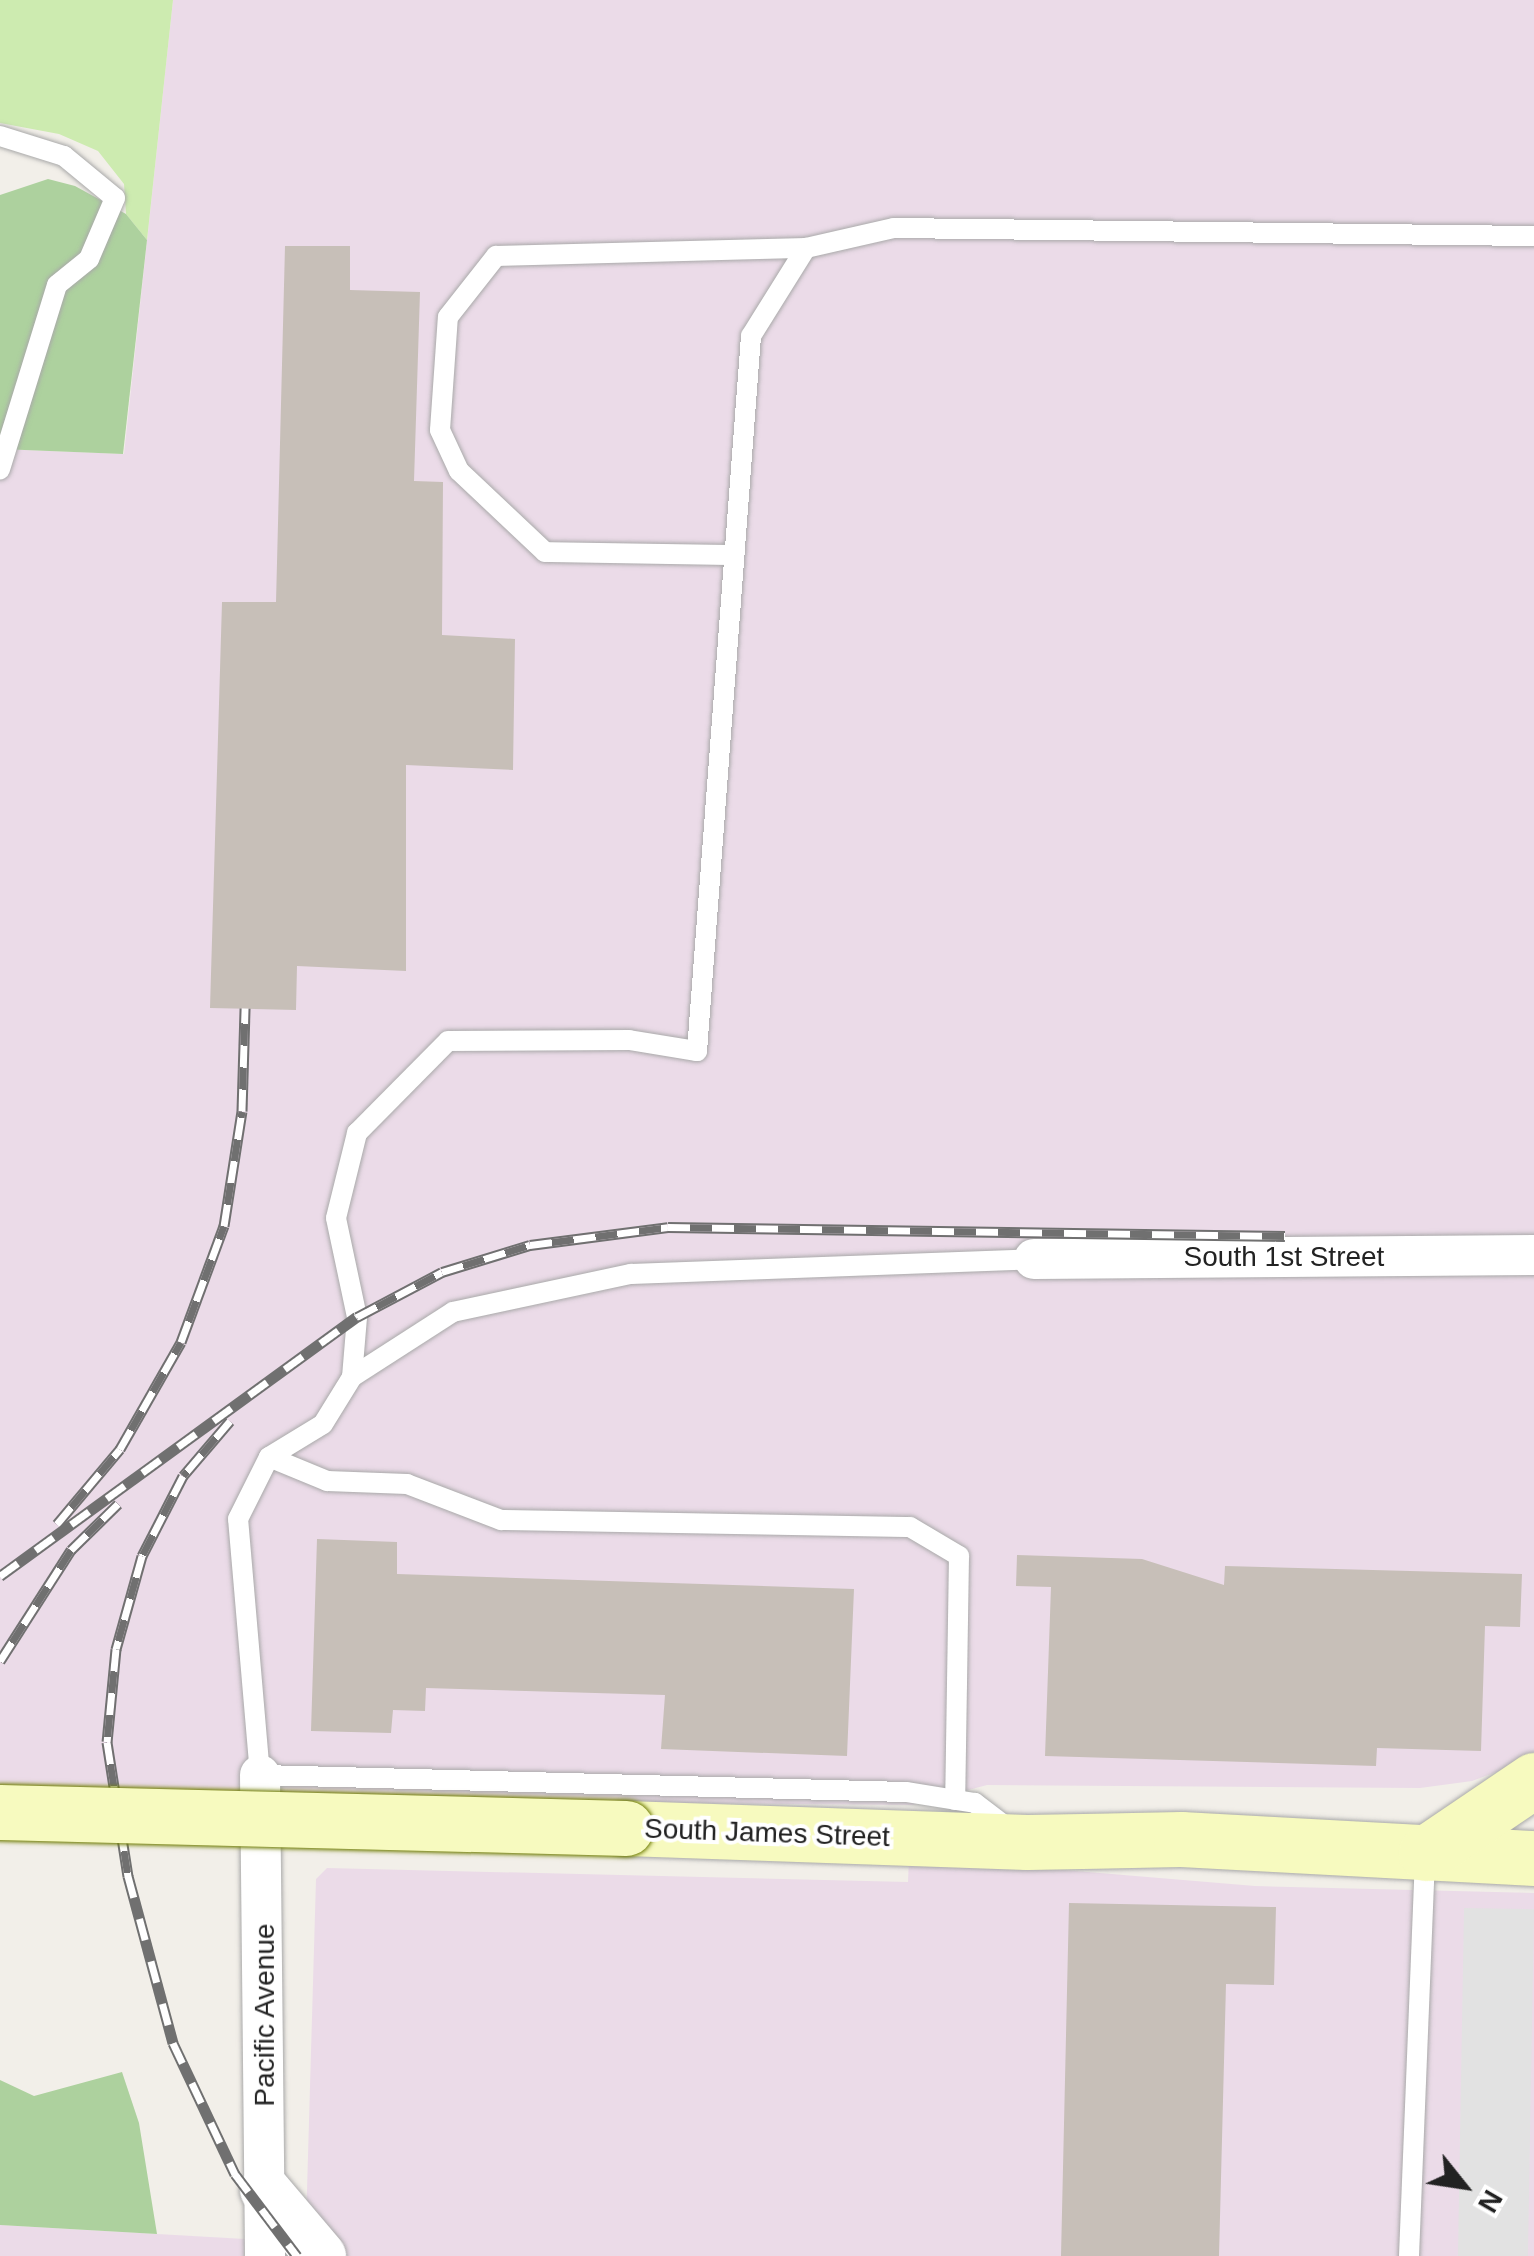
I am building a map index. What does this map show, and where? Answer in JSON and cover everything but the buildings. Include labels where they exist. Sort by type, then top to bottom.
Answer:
[{"type":"main road","points":[[1426,1853],[1534,1780]]},
{"type":"main road","name":"South James Street","points":[[0,1812],[1027,1842],[1181,1840],[1534,1858]]},
{"type":"street","name":"South 1st Street","points":[[1034,1259],[1534,1255]]},
{"type":"street","name":"Pacific Avenue","points":[[260,1775],[265,2256]]},
{"type":"street","points":[[265,2190],[320,2256]]},
{"type":"lane","points":[[0,136],[64,156],[115,198],[89,259],[58,286],[0,469]]},
{"type":"lane","points":[[734,555],[545,552],[459,471],[440,430],[448,316],[496,256],[806,248],[894,228],[1534,236]]},
{"type":"lane","points":[[352,1377],[357,1316],[336,1218],[357,1133],[448,1041],[629,1040],[697,1050],[751,336],[806,248]]},
{"type":"lane","points":[[1027,1842],[975,1803],[906,1792],[260,1775],[238,1519],[269,1456],[323,1424],[352,1377],[453,1312],[631,1274],[1034,1259]]},
{"type":"lane","points":[[269,1456],[328,1481],[407,1484],[501,1520],[910,1526],[959,1556],[955,1800]]},
{"type":"lane","points":[[1409,2256],[1426,1853]]},
{"type":"shaded area","points":[[173,0],[1534,0],[1534,1758],[1472,1781],[1420,1788],[987,1785],[912,1805],[0,1797],[0,449],[124,454]]},
{"type":"shaded area","points":[[909,1857],[1255,1886],[1534,1893],[1534,2256],[337,2256],[306,2225],[316,1879],[327,1868],[908,1882]]},
{"type":"shaded area","points":[[1464,1908],[1534,1909],[1528,2256],[1458,2256]]},
{"type":"shaded area","points":[[0,2225],[245,2239],[244,2256],[0,2256]]},
{"type":"green space","points":[[0,0],[173,0],[147,240],[126,214],[124,184],[98,151],[59,134],[0,123]]},
{"type":"green space","points":[[48,179],[75,186],[126,214],[147,240],[123,454],[0,449],[0,195]]},
{"type":"green space","points":[[122,2072],[139,2123],[157,2234],[0,2225],[0,2080],[34,2096]]},
{"type":"railway","points":[[57,1524],[120,1449],[181,1342],[224,1226],[242,1111],[245,1008]]},
{"type":"railway","points":[[0,1576],[357,1317],[442,1272],[530,1245],[668,1227],[1285,1236]]},
{"type":"railway","points":[[230,1421],[183,1476],[142,1556],[116,1649],[107,1742],[128,1876],[173,2043],[235,2174],[297,2256]]},
{"type":"railway","points":[[0,1661],[71,1550],[118,1504]]}]
